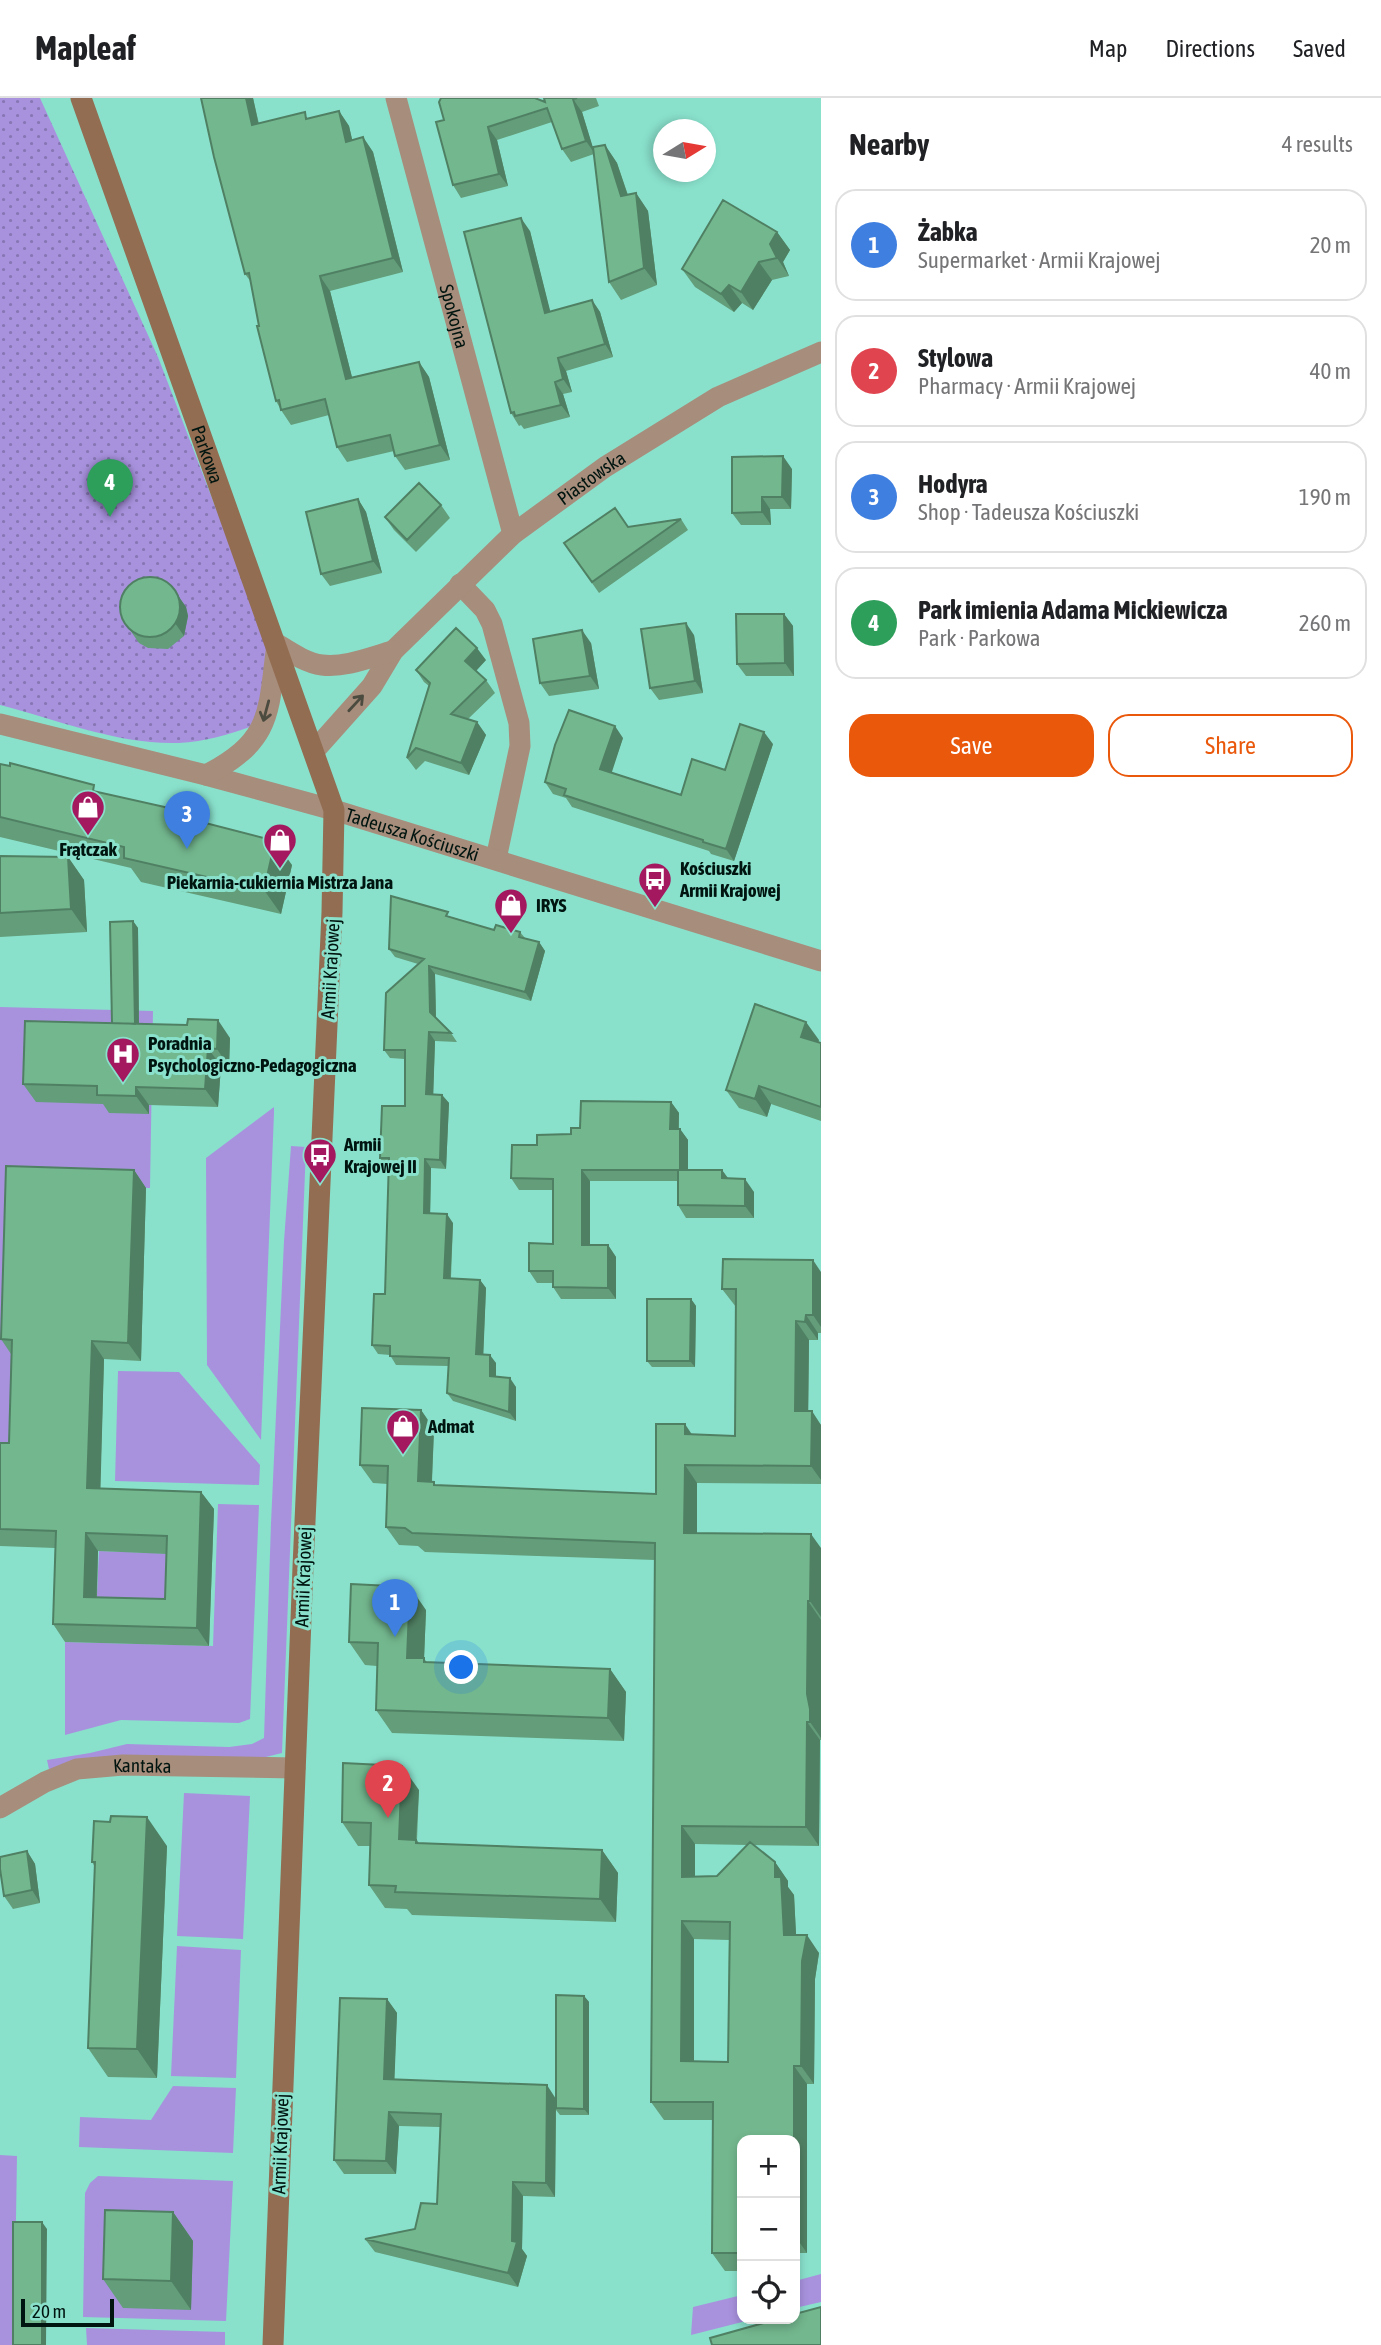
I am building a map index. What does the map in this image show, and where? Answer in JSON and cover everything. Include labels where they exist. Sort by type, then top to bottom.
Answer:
[{"type":"street","name":"Parkowa","points":[[81,98],[334,810]]},
{"type":"street","name":"Spokojna","points":[[396,98],[513,534]]},
{"type":"street","name":"Piastowska","points":[[314,751],[372,686],[393,651],[513,534],[605,467],[718,397],[821,352]]},
{"type":"street","points":[[460,584],[485,610],[492,624],[519,723],[520,746],[496,859]]},
{"type":"street","name":"Piastowska","points":[[277,644],[299,658],[322,665],[345,664],[393,651]]},
{"type":"street","points":[[206,775],[238,756],[259,734],[270,697],[277,644]]},
{"type":"street","name":"Tadeusza Kościuszki","points":[[0,724],[334,810],[821,961]]},
{"type":"street","name":"Armii Krajowej","points":[[273,2345],[332,925],[334,810]]},
{"type":"street","name":"Kantaka","points":[[0,1808],[46,1782],[77,1769],[122,1765],[295,1768]]},
{"type":"shaded area","points":[[0,98],[40,98],[158,357],[280,676],[253,726],[198,741],[156,743],[111,736],[0,705]]},
{"type":"shaded area","points":[[0,1007],[153,1011],[150,1188],[20,1184],[21,1461],[0,1460]]},
{"type":"shaded area","points":[[274,1107],[261,1440],[207,1365],[206,1158]]},
{"type":"shaded area","points":[[291,1146],[306,1147],[282,1753],[254,1760],[50,1774],[47,1760],[127,1744],[229,1747],[252,1744],[264,1738],[271,1523]]},
{"type":"shaded area","points":[[118,1371],[179,1372],[260,1465],[259,1485],[115,1481]]},
{"type":"shaded area","points":[[218,1504],[259,1505],[250,1719],[239,1723],[121,1720],[65,1735],[65,1642],[213,1646]]},
{"type":"shaded area","points":[[99,1551],[180,1554],[178,1617],[96,1615]]},
{"type":"shaded area","points":[[184,1793],[250,1796],[243,1939],[177,1936]]},
{"type":"shaded area","points":[[177,1946],[241,1950],[236,2078],[171,2076]]},
{"type":"shaded area","points":[[173,2086],[236,2088],[233,2153],[79,2147],[80,2117],[151,2120]]},
{"type":"shaded area","points":[[0,2155],[17,2156],[14,2345],[0,2345]]},
{"type":"shaded area","points":[[98,2176],[233,2181],[226,2321],[83,2317],[85,2193],[90,2183]]},
{"type":"shaded area","points":[[821,2274],[821,2302],[800,2307],[800,2280]]},
{"type":"shaded area","points":[[737,2296],[737,2323],[691,2335],[693,2307]]},
{"type":"shaded area","points":[[86,2328],[225,2332],[225,2345],[87,2345]]},
{"type":"building","points":[[201,98],[246,98],[252,125],[305,112],[306,119],[339,111],[346,142],[363,137],[393,258],[320,276],[346,379],[419,362],[440,445],[395,456],[390,435],[337,447],[325,399],[281,410],[279,400],[276,401],[257,326],[249,273],[245,274]]},
{"type":"building","points":[[441,98],[535,98],[545,102],[544,98],[577,98],[573,99],[586,141],[562,149],[547,108],[488,127],[499,174],[453,185],[436,122],[444,120],[439,102]]},
{"type":"building","points":[[605,145],[621,196],[636,193],[644,268],[609,282],[593,147]]},
{"type":"building","points":[[723,200],[777,232],[770,244],[777,258],[759,262],[741,292],[729,285],[721,294],[682,269]]},
{"type":"building","points":[[521,218],[545,313],[592,300],[605,344],[558,358],[563,379],[555,382],[561,405],[515,416],[514,412],[511,413],[464,232]]},
{"type":"building","points":[[783,456],[782,497],[762,497],[762,512],[732,513],[732,457]]},
{"type":"building","points":[[419,483],[441,505],[407,540],[385,517]]},
{"type":"building","points":[[358,499],[373,561],[321,574],[306,512]]},
{"type":"building","points":[[615,508],[628,527],[681,519],[592,582],[564,543]]},
{"type":"building","points":[[150,577],[171,586],[180,607],[171,628],[150,637],[129,628],[120,607],[129,586]]},
{"type":"building","points":[[736,614],[784,614],[785,663],[737,664]]},
{"type":"building","points":[[686,623],[695,681],[650,688],[641,629]]},
{"type":"building","points":[[456,628],[477,648],[465,661],[486,680],[451,714],[477,722],[461,763],[416,748],[407,758],[430,683],[416,670]]},
{"type":"building","points":[[582,630],[590,676],[540,683],[533,639]]},
{"type":"building","points":[[569,710],[615,726],[600,769],[681,795],[692,759],[725,770],[740,724],[764,732],[726,849],[564,795],[566,789],[545,782],[555,745]]},
{"type":"building","points":[[10,763],[94,785],[93,791],[187,812],[186,818],[275,841],[264,890],[124,858],[124,847],[0,817],[0,764],[10,766]]},
{"type":"building","points":[[0,856],[68,857],[71,909],[0,913]]},
{"type":"building","points":[[391,896],[448,912],[446,916],[494,930],[496,925],[520,932],[519,937],[539,942],[525,992],[429,966],[430,1012],[451,1033],[429,1032],[426,1094],[442,1095],[440,1160],[425,1159],[424,1213],[447,1214],[444,1278],[480,1280],[476,1354],[490,1355],[490,1376],[510,1378],[509,1412],[447,1393],[449,1358],[390,1356],[390,1346],[372,1345],[374,1294],[385,1294],[389,1158],[380,1158],[382,1106],[405,1106],[405,1050],[384,1050],[386,993],[424,959],[389,949]]},
{"type":"building","points":[[133,921],[135,1024],[112,1023],[110,922]]},
{"type":"building","points":[[755,1004],[806,1022],[801,1037],[821,1043],[821,1107],[759,1086],[755,1099],[726,1090]]},
{"type":"building","name":"Poradnia Psychologiczno-Pedagogiczna","points":[[188,1019],[218,1020],[217,1049],[208,1048],[205,1089],[136,1087],[136,1096],[97,1095],[97,1086],[23,1084],[25,1021],[187,1025]]},
{"type":"building","points":[[581,1101],[671,1102],[670,1129],[680,1129],[680,1170],[582,1170],[582,1245],[608,1245],[608,1288],[553,1287],[553,1271],[529,1271],[529,1243],[553,1244],[553,1179],[511,1178],[512,1145],[537,1145],[537,1135],[571,1134],[571,1128],[580,1128]]},
{"type":"building","points":[[6,1166],[134,1170],[128,1343],[92,1341],[87,1488],[201,1492],[197,1628],[53,1624],[56,1531],[0,1529],[0,1443],[9,1443],[12,1340],[1,1339]],"holes":[[[86,1533],[167,1536],[165,1599],[84,1597]]]},
{"type":"building","points":[[678,1170],[722,1170],[722,1178],[745,1179],[745,1206],[678,1205]]},
{"type":"building","points":[[723,1259],[813,1260],[813,1315],[806,1315],[805,1322],[796,1321],[795,1411],[812,1411],[811,1466],[685,1465],[684,1533],[811,1534],[807,1694],[810,1722],[807,1722],[806,1827],[682,1826],[682,1877],[717,1876],[750,1842],[775,1862],[775,1877],[781,1877],[784,1935],[807,1935],[802,1961],[801,2066],[794,2066],[794,2135],[737,2135],[737,2253],[712,2253],[713,2102],[651,2102],[655,1543],[412,1533],[405,1528],[386,1527],[388,1466],[360,1465],[362,1408],[421,1410],[418,1481],[434,1482],[434,1485],[656,1494],[656,1424],[685,1424],[685,1434],[735,1436],[736,1289],[722,1289]],"holes":[[[682,1921],[730,1922],[728,2062],[681,2061]]]},
{"type":"building","points":[[647,1299],[691,1299],[690,1361],[647,1361]]},
{"type":"building","points":[[351,1584],[410,1587],[407,1658],[424,1658],[424,1662],[610,1669],[608,1718],[376,1710],[378,1643],[349,1642]]},
{"type":"building","points":[[343,1763],[402,1766],[399,1839],[416,1840],[416,1843],[602,1850],[600,1899],[395,1892],[396,1886],[369,1885],[371,1823],[342,1822]]},
{"type":"building","points":[[111,1816],[147,1817],[137,2049],[88,2048],[94,1821],[110,1822]]},
{"type":"building","points":[[27,1851],[32,1890],[4,1896],[0,1857]]},
{"type":"building","points":[[556,1995],[584,1996],[584,2109],[556,2108]]},
{"type":"building","points":[[340,1998],[387,1999],[384,2079],[547,2085],[546,2183],[513,2182],[512,2241],[517,2242],[508,2273],[365,2239],[415,2229],[421,2203],[437,2204],[441,2114],[389,2112],[386,2161],[334,2160]]},
{"type":"building","points":[[105,2210],[173,2212],[171,2281],[103,2279]]},
{"type":"building","points":[[13,2222],[42,2222],[42,2345],[13,2345]]},
{"type":"building","points":[[821,2307],[821,2345],[712,2345],[710,2338],[760,2324],[800,2324],[800,2313]]},
{"type":"place","name":"Park imienia Adama Mickiewicza","points":[[110,517]]},
{"type":"place","name":"Frątczak","points":[[88,837]]},
{"type":"place","name":"Hodyra","points":[[187,849]]},
{"type":"place","name":"Piekarnia-cukiernia Mistrza Jana","points":[[280,870]]},
{"type":"place","name":"Kościuszki Armii Krajowej","points":[[655,909]]},
{"type":"place","name":"IRYS","points":[[511,935]]},
{"type":"place","name":"Poradnia Psychologiczno-Pedagogiczna","points":[[123,1084]]},
{"type":"place","name":"Armii Krajowej II","points":[[320,1185]]},
{"type":"place","name":"Admat","points":[[403,1456]]},
{"type":"place","name":"Żabka","points":[[395,1637]]},
{"type":"place","name":"Stylowa","points":[[388,1818]]}]
